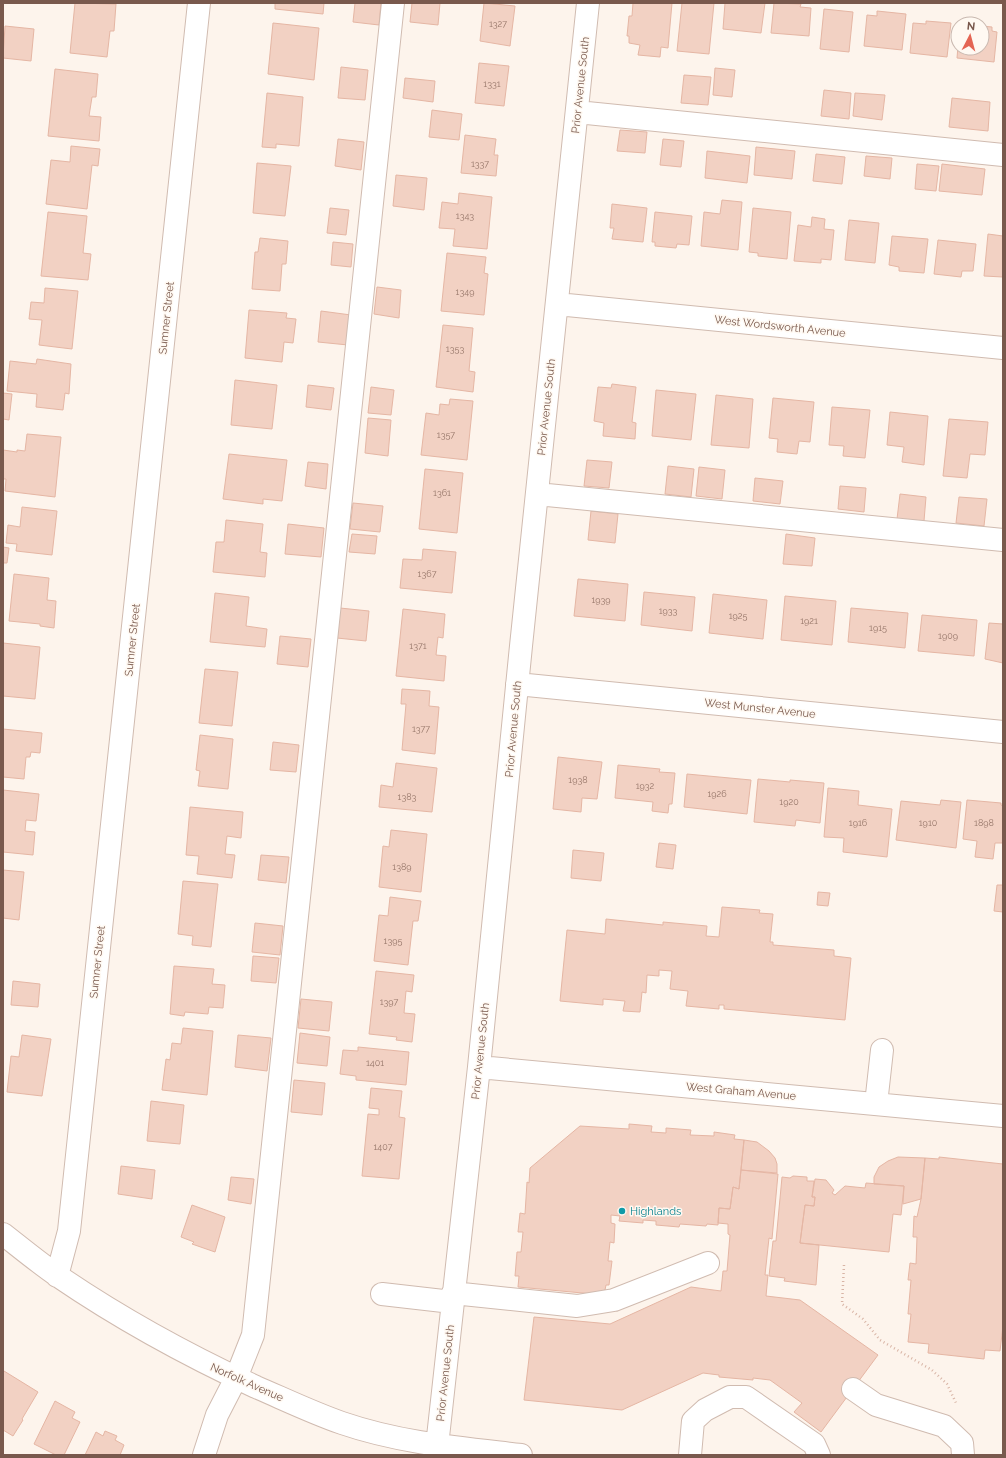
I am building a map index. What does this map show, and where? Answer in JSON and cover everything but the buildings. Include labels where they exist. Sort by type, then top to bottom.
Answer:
[{"type":"street","name":"Sumner Street","points":[[57,1276],[69,1231],[199,3]]},
{"type":"street","points":[[204,1455],[216,1415],[236,1378],[253,1335],[393,3]]},
{"type":"street","name":"Prior Avenue South","points":[[437,1450],[479,1066],[588,3]]},
{"type":"street","points":[[577,112],[1003,155]]},
{"type":"street","name":"West Wordsworth Avenue","points":[[557,304],[1003,348]]},
{"type":"street","points":[[537,494],[1003,540]]},
{"type":"street","name":"West Munster Avenue","points":[[517,684],[1003,732]]},
{"type":"street","points":[[876,1104],[882,1050]]},
{"type":"street","name":"West Graham Avenue","points":[[479,1066],[1003,1116]]},
{"type":"street","name":"Norfolk Avenue","points":[[3,1234],[57,1276],[138,1327],[236,1378],[342,1423],[403,1439],[437,1450],[521,1455]]},
{"type":"street","points":[[382,1294],[577,1306],[614,1300],[708,1263]]},
{"type":"street","points":[[853,1389],[876,1405],[944,1426],[962,1444],[963,1455]]},
{"type":"street","points":[[690,1455],[693,1421],[705,1410],[730,1397],[746,1397],[814,1444],[820,1455]]},
{"type":"path","points":[[844,1265],[842,1304],[863,1319],[880,1340],[932,1370],[947,1384],[957,1405]]},
{"type":"place","name":"Highlands","points":[[622,1211]]}]
